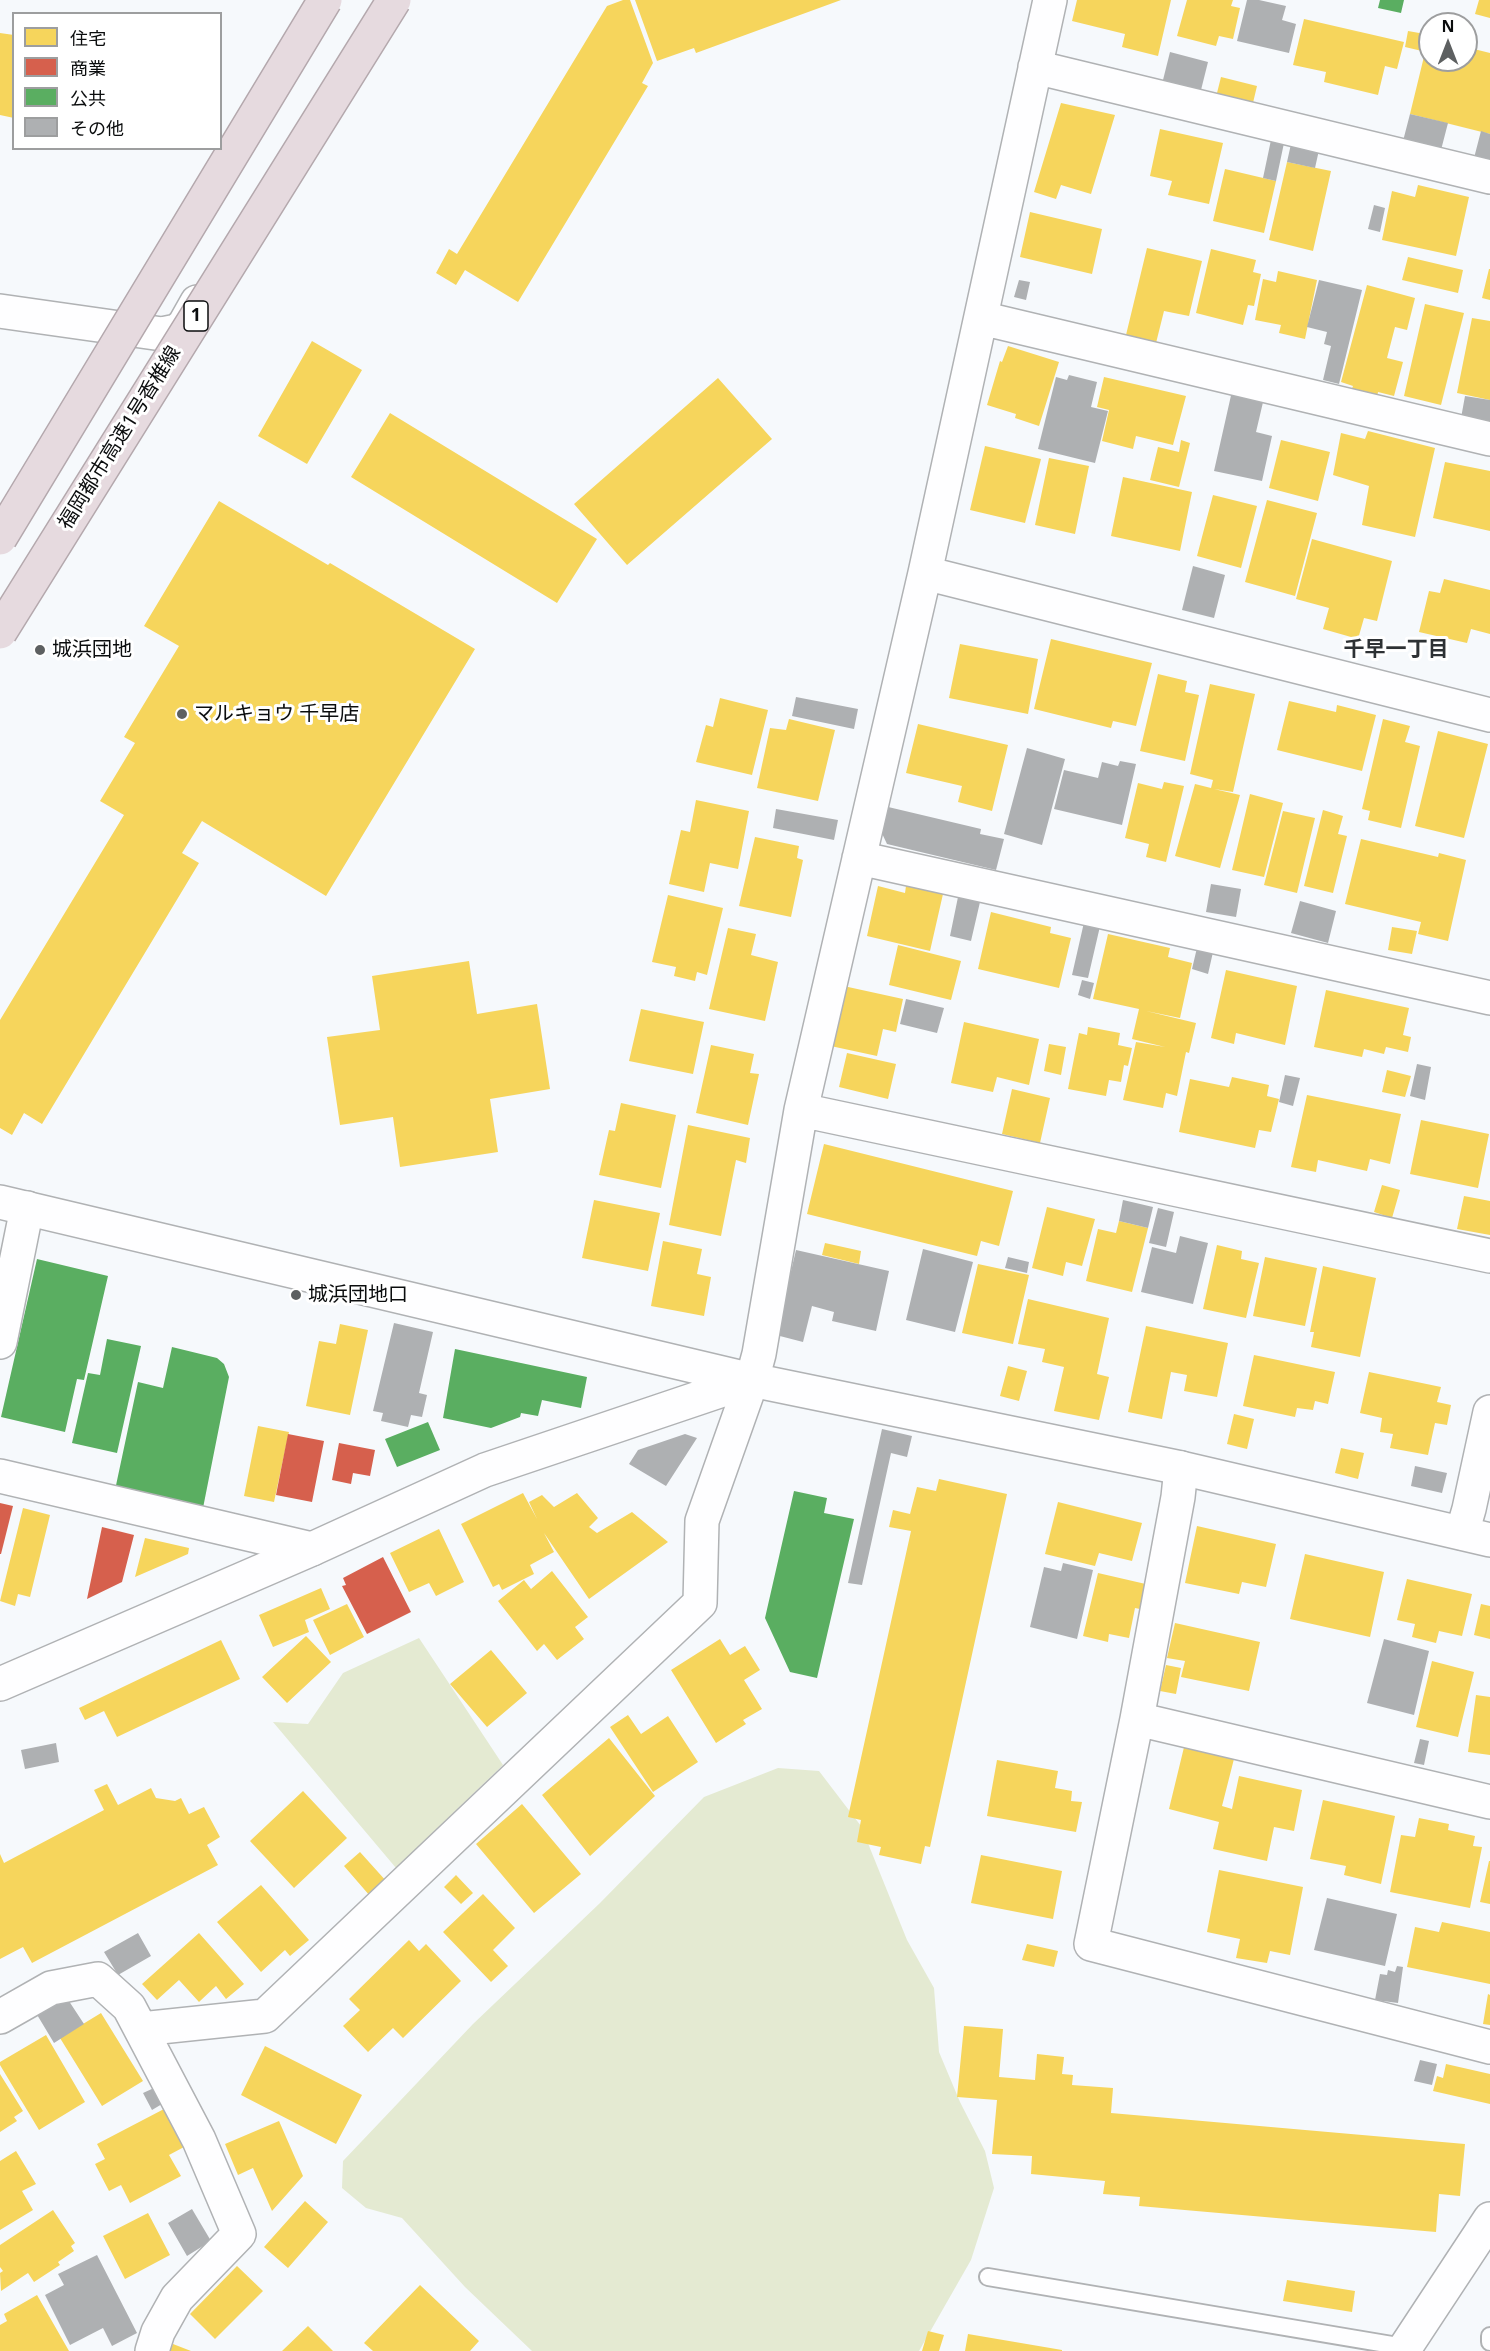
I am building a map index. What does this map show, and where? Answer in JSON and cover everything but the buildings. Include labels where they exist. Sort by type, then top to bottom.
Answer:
[{"type":"highway","points":[[0,538],[325,0]]},
{"type":"highway","name":"福岡都市高速1号香椎線","points":[[0,632],[395,0]]},
{"type":"street","points":[[0,525],[325,0]]},
{"type":"street","points":[[0,645],[395,0]]},
{"type":"street","points":[[141,2029],[265,2016],[700,1603],[702,1521],[759,1354],[801,1110],[925,573],[1050,0]]},
{"type":"street","points":[[1035,67],[1490,177]]},
{"type":"street","points":[[0,311],[124,327],[153,334],[177,331],[184,325],[204,292],[216,292]]},
{"type":"street","points":[[981,318],[1490,440]]},
{"type":"street","points":[[124,327],[182,348]]},
{"type":"street","points":[[925,573],[1490,715]]},
{"type":"street","points":[[859,858],[1490,998]]},
{"type":"street","points":[[801,1110],[1490,1256]]},
{"type":"street","points":[[0,1342],[14,1205],[752,1380],[1181,1468],[1476,1537],[1469,1509],[1490,1412]]},
{"type":"street","points":[[0,1684],[312,1549],[486,1470],[752,1380]]},
{"type":"street","points":[[1181,1468],[1178,1497],[1137,1719],[1090,1944],[1490,2046]]},
{"type":"street","points":[[0,1476],[312,1549]]},
{"type":"street","points":[[1137,1719],[1490,1802]]},
{"type":"street","points":[[0,2017],[51,1989],[98,1979],[129,2007],[199,2139],[239,2234],[177,2298],[158,2332],[152,2351]]},
{"type":"street","points":[[1403,2349],[1490,2219]]},
{"type":"lane","points":[[988,2277],[1403,2349]]},
{"type":"lane","points":[[1490,2336],[1490,2342]]},
{"type":"green space","points":[[419,1638],[503,1765],[396,1868],[273,1722],[308,1724],[343,1673]]},
{"type":"green space","points":[[778,1768],[819,1771],[861,1826],[907,1940],[934,1988],[939,2052],[960,2102],[985,2151],[994,2188],[971,2260],[919,2351],[532,2351],[465,2287],[402,2218],[366,2208],[342,2188],[343,2161],[473,2024],[600,1903],[704,1797]]},
{"type":"place","name":"城浜団地","points":[[40,650]]},
{"type":"place","name":"マルキョウ 千早店","points":[[182,714]]},
{"type":"place","name":"城浜団地口","points":[[296,1295]]},
{"type":"district","name":"千早一丁目","points":[[1396,650]]}]
